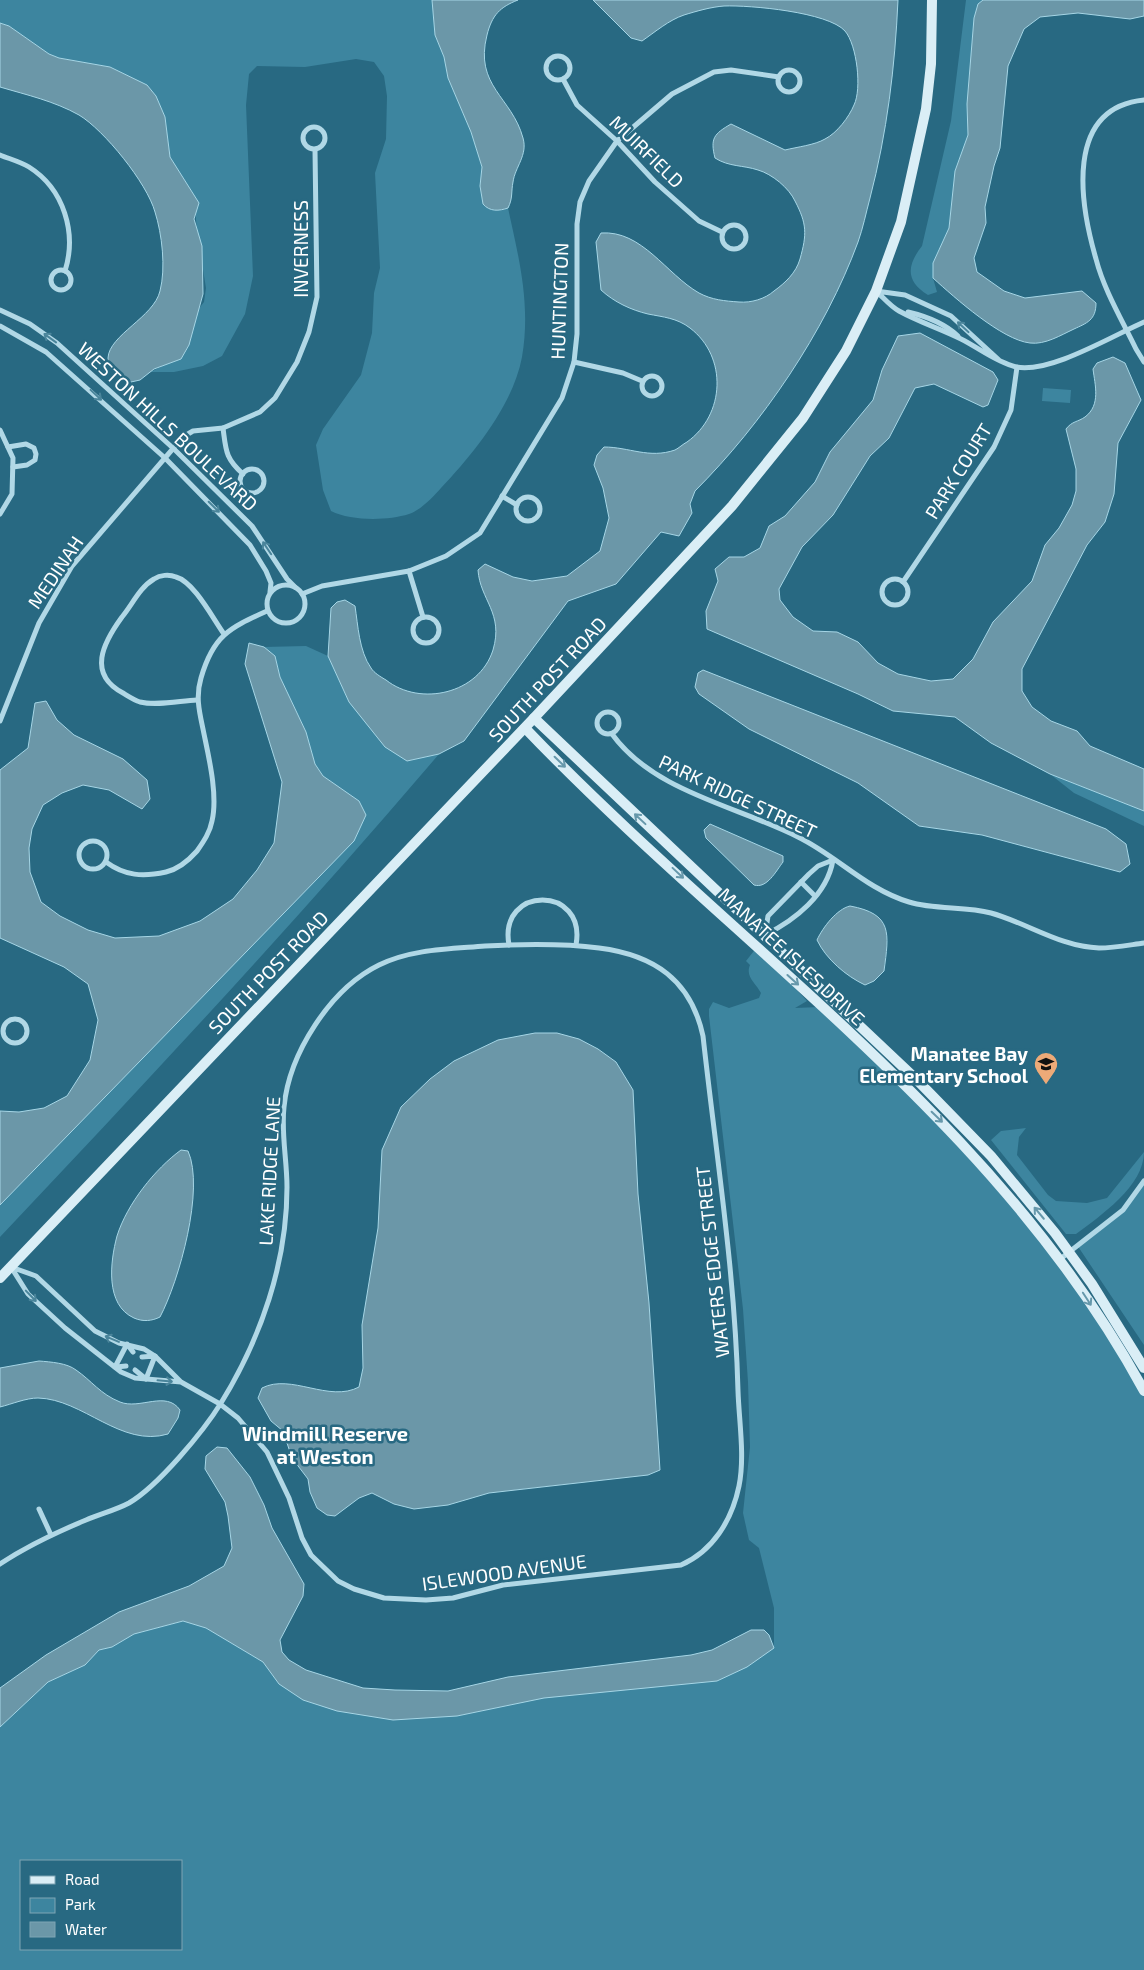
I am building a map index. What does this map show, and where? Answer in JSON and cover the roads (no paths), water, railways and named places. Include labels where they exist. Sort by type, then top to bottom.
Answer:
[{"type":"street","name":"SOUTH POST ROAD","points":[[0,1278],[525,728],[732,506],[804,418],[846,351],[876,291],[901,222],[922,127],[931,64],[932,0]]},
{"type":"street","name":"MUIRFIELD","points":[[552,57],[562,57],[569,63],[569,72],[563,79],[554,80],[547,74],[546,64],[552,57]]},
{"type":"street","name":"HUNTINGTON","points":[[302,594],[322,586],[409,571],[446,556],[480,533],[562,398],[574,362],[577,334],[577,224],[580,202],[589,181],[617,141],[672,94],[714,72],[732,70],[779,77]]},
{"type":"street","name":"HUNTINGTON","points":[[784,71],[793,71],[798,77],[798,85],[793,91],[785,91],[779,85],[779,77],[784,71]]},
{"type":"street","name":"MUIRFIELD","points":[[563,79],[577,105],[617,141],[655,182],[699,221],[722,232]]},
{"type":"street","points":[[1144,100],[1118,106],[1099,120],[1086,150],[1083,184],[1086,218],[1096,261],[1127,330],[1144,362]]},
{"type":"street","name":"INVERNESS","points":[[314,126],[322,130],[326,138],[323,146],[314,150],[306,146],[303,138],[306,130],[314,126]]},
{"type":"street","name":"INVERNESS","points":[[165,458],[183,437],[193,431],[223,428],[260,412],[275,398],[297,362],[309,332],[317,297],[314,150]]},
{"type":"street","points":[[0,156],[28,166],[56,192],[69,228],[69,258],[64,271]]},
{"type":"street","name":"MUIRFIELD","points":[[738,225],[745,232],[745,241],[739,248],[729,248],[722,242],[722,232],[728,226],[738,225]]},
{"type":"street","points":[[57,271],[64,271],[70,276],[70,284],[65,290],[57,290],[51,284],[51,276],[57,271]]},
{"type":"street","points":[[876,291],[897,310],[943,333],[960,338],[999,360],[1017,367],[1040,367],[1062,360],[1144,322]]},
{"type":"street","points":[[876,291],[905,295],[951,316],[999,360]]},
{"type":"street","name":"WESTON HILLS BOULEVARD","points":[[0,310],[30,324],[56,343],[174,449],[252,526],[287,579],[295,587]]},
{"type":"street","name":"WESTON HILLS BOULEVARD","points":[[0,326],[46,352],[165,458],[250,545],[266,571],[271,583],[270,592]]},
{"type":"street","points":[[574,362],[623,373],[642,381]]},
{"type":"street","name":"PARK COURT","points":[[903,582],[994,447],[1011,410],[1017,367]]},
{"type":"street","points":[[648,376],[656,377],[661,383],[661,390],[655,396],[647,395],[642,389],[642,381],[648,376]]},
{"type":"street","points":[[223,428],[227,456],[230,463],[243,474]]},
{"type":"street","points":[[0,430],[13,458],[12,494],[0,514]]},
{"type":"street","points":[[8,447],[26,444],[34,448],[36,454],[35,460],[27,465],[13,467]]},
{"type":"street","name":"MEDINAH","points":[[0,721],[39,623],[72,566],[165,458]]},
{"type":"street","points":[[251,469],[260,472],[264,480],[262,489],[254,493],[245,491],[240,483],[243,474],[251,469]]},
{"type":"street","points":[[502,496],[517,505]]},
{"type":"street","points":[[524,498],[533,498],[539,505],[539,514],[533,520],[524,520],[517,514],[517,505],[524,498]]},
{"type":"street","points":[[409,571],[423,617]]},
{"type":"street","points":[[197,700],[139,702],[112,687],[104,678],[100,668],[102,656],[116,626],[144,588],[154,579],[163,575],[174,576],[187,581],[224,634]]},
{"type":"street","name":"PARK COURT","points":[[895,579],[903,582],[908,592],[906,600],[895,605],[888,602],[883,592],[885,584],[895,579]]},
{"type":"street","points":[[283,585],[295,587],[302,594],[305,608],[302,615],[289,624],[276,621],[267,611],[266,602],[270,592],[283,585]]},
{"type":"street","points":[[106,862],[117,871],[133,875],[150,876],[172,871],[190,859],[207,837],[213,820],[212,793],[210,768],[197,700],[207,661],[224,634],[267,611]]},
{"type":"street","points":[[423,617],[433,619],[438,627],[437,637],[429,642],[419,641],[414,633],[415,623],[423,617]]},
{"type":"street","name":"PARK RIDGE STREET","points":[[612,734],[618,729],[618,719],[610,712],[603,713],[596,721],[597,728],[602,733],[612,734],[625,751],[655,775],[799,837],[868,884],[908,902],[989,913],[1062,940],[1088,947],[1099,948],[1144,943]]},
{"type":"street","name":"MANATEE ISLES DRIVE","points":[[534,718],[765,935],[910,1074],[991,1156],[1069,1252],[1125,1335],[1144,1368]]},
{"type":"street","name":"MANATEE ISLES DRIVE","points":[[525,728],[621,821],[902,1084],[982,1164],[1059,1260],[1115,1342],[1144,1391]]},
{"type":"street","points":[[89,841],[100,842],[107,851],[106,862],[97,869],[86,868],[79,859],[80,848],[89,841]]},
{"type":"street","points":[[757,947],[765,935],[792,920],[816,896],[831,874],[834,860]]},
{"type":"street","name":"PARK RIDGE STREET","points":[[765,935],[768,916],[818,866],[834,860]]},
{"type":"street","points":[[801,882],[816,896]]},
{"type":"street","points":[[509,945],[508,929],[514,914],[526,903],[542,899],[558,903],[571,913],[577,928],[576,945]]},
{"type":"street","name":"LAKE RIDGE LANE","points":[[0,1564],[51,1535],[127,1504],[147,1491],[181,1455],[220,1404],[250,1349],[260,1325],[281,1254],[287,1186],[284,1106],[300,1048],[316,1022],[334,1001],[378,966],[416,952],[509,945],[576,945],[619,950],[646,958],[672,977],[690,999]]},
{"type":"street","name":"WATERS EDGE STREET","points":[[690,999],[699,1018],[703,1036],[737,1339],[740,1473],[734,1502],[725,1523]]},
{"type":"street","points":[[12,1019],[22,1021],[27,1028],[26,1038],[18,1044],[9,1042],[3,1034],[2,1024],[12,1019]]},
{"type":"street","points":[[902,1084],[910,1074]]},
{"type":"street","points":[[1059,1260],[1123,1210],[1144,1181]]},
{"type":"street","points":[[10,1267],[36,1276],[95,1331],[107,1338],[144,1349],[155,1356],[181,1382]]},
{"type":"street","points":[[10,1267],[28,1294],[65,1328],[115,1367],[135,1378],[181,1382]]},
{"type":"street","points":[[127,1344],[132,1352]]},
{"type":"street","points":[[115,1367],[127,1344]]},
{"type":"street","points":[[142,1357],[155,1356]]},
{"type":"street","points":[[146,1379],[155,1356]]},
{"type":"street","points":[[115,1367],[126,1366]]},
{"type":"street","points":[[135,1370],[146,1379]]},
{"type":"street","name":"ISLEWOOD AVENUE","points":[[181,1382],[220,1404],[238,1418],[267,1452],[289,1498],[302,1538],[311,1555],[338,1581],[354,1589],[384,1598],[426,1600],[453,1598],[503,1585],[681,1565],[696,1558],[708,1548],[725,1523]]},
{"type":"street","points":[[40,1509],[51,1535]]},
{"type":"water","points":[[432,0],[518,0],[506,6],[494,17],[487,35],[484,52],[490,79],[518,124],[524,144],[523,155],[514,176],[508,208],[495,210],[483,204],[480,186],[482,167],[471,132],[448,78],[444,57],[435,35]]},
{"type":"water","points":[[593,0],[898,0],[889,100],[876,174],[860,237],[844,276],[810,343],[767,407],[720,465],[695,491],[690,504],[692,513],[679,536],[661,532],[616,584],[568,601],[464,741],[439,754],[407,761],[385,747],[349,702],[328,656],[331,608],[337,602],[345,600],[355,606],[360,638],[367,661],[372,670],[400,688],[415,693],[447,692],[462,686],[475,677],[486,665],[493,650],[496,637],[494,616],[483,590],[478,570],[485,564],[513,577],[532,581],[567,576],[600,551],[609,518],[603,488],[594,465],[597,455],[604,447],[648,453],[675,450],[700,431],[709,417],[715,402],[716,370],[711,354],[702,340],[690,328],[670,318],[629,308],[601,290],[596,242],[601,233],[616,234],[629,238],[653,255],[687,285],[709,297],[719,300],[744,302],[758,300],[766,296],[786,281],[798,264],[805,236],[802,216],[792,196],[774,178],[758,170],[726,163],[715,158],[713,141],[717,134],[731,124],[785,150],[821,141],[838,129],[849,115],[856,98],[858,78],[853,46],[845,31],[836,24],[823,19],[806,14],[769,8],[719,7],[678,17],[642,41],[631,38]]},
{"type":"water","points":[[983,0],[1144,0],[1144,16],[1130,19],[1078,13],[1040,17],[1024,29],[1008,66],[1000,148],[985,207],[986,223],[974,258],[977,272],[1004,291],[1025,298],[1082,291],[1096,303],[1096,309],[1087,323],[1058,337],[1036,343],[1019,340],[993,326],[979,317],[933,278],[933,263],[949,228],[955,171],[968,135],[967,104],[974,18],[978,4]]},
{"type":"water","points":[[0,23],[9,26],[49,54],[59,58],[110,67],[147,85],[156,96],[165,117],[170,157],[199,203],[194,219],[202,246],[203,294],[189,345],[181,359],[154,369],[140,380],[131,382],[110,365],[108,358],[110,350],[116,341],[149,309],[160,291],[163,272],[162,251],[155,212],[143,187],[123,158],[89,122],[60,106],[0,87]]},
{"type":"water","points":[[920,333],[993,372],[998,380],[988,405],[983,407],[934,384],[915,388],[889,438],[870,456],[833,515],[802,547],[779,589],[780,600],[793,617],[813,631],[837,632],[858,642],[878,663],[898,674],[931,681],[953,679],[973,659],[993,622],[1032,581],[1045,545],[1059,528],[1072,505],[1076,491],[1076,469],[1066,429],[1085,417],[1093,407],[1096,388],[1093,369],[1097,363],[1113,357],[1125,363],[1141,400],[1118,443],[1114,494],[1105,522],[1087,545],[1022,669],[1022,691],[1032,707],[1051,721],[1077,731],[1090,746],[1144,769],[1144,811],[1050,774],[991,743],[955,717],[893,711],[707,629],[706,611],[718,581],[715,569],[729,557],[744,557],[760,548],[769,526],[785,516],[815,482],[830,452],[873,400],[882,370],[898,336]]},
{"type":"water","points":[[249,643],[264,647],[275,656],[280,677],[306,732],[315,764],[323,776],[359,801],[366,815],[354,841],[0,1205],[0,1111],[19,1112],[44,1108],[67,1096],[90,1060],[98,1020],[88,984],[64,967],[0,938],[0,770],[28,748],[35,703],[46,701],[57,720],[74,735],[123,759],[147,780],[150,799],[142,809],[109,790],[83,785],[62,793],[43,805],[32,829],[29,848],[30,872],[41,902],[60,916],[88,930],[115,938],[159,936],[200,921],[233,899],[257,870],[274,843],[282,782],[245,664]]},
{"type":"water","points":[[703,670],[1106,829],[1126,844],[1130,864],[1120,872],[982,835],[919,826],[858,783],[749,729],[699,694],[695,687],[698,673]]},
{"type":"water","points":[[710,824],[783,856],[783,862],[767,882],[759,886],[754,885],[706,838],[704,830]]},
{"type":"water","points":[[850,906],[874,914],[881,920],[887,936],[884,971],[874,981],[865,985],[837,966],[817,940],[831,919],[840,911]]},
{"type":"water","points":[[535,1033],[557,1033],[579,1039],[598,1049],[616,1062],[633,1090],[638,1194],[649,1303],[660,1470],[648,1475],[489,1493],[448,1505],[414,1509],[394,1504],[372,1493],[359,1498],[335,1516],[327,1515],[317,1508],[310,1492],[308,1479],[292,1458],[283,1431],[271,1421],[258,1398],[262,1388],[273,1384],[285,1384],[335,1392],[359,1387],[363,1368],[362,1325],[378,1228],[382,1150],[401,1107],[430,1079],[454,1061],[498,1040]]},
{"type":"water","points":[[181,1150],[188,1151],[192,1168],[192,1211],[188,1235],[175,1281],[160,1317],[141,1320],[125,1312],[118,1303],[114,1293],[112,1270],[117,1236],[128,1212],[143,1188],[161,1167]]},
{"type":"water","points":[[39,1361],[59,1363],[72,1368],[113,1399],[120,1402],[136,1404],[168,1401],[180,1410],[178,1418],[168,1434],[151,1437],[118,1429],[55,1400],[33,1398],[0,1407],[0,1368]]},
{"type":"water","points":[[217,1447],[227,1448],[250,1477],[264,1505],[272,1528],[304,1584],[303,1596],[280,1640],[282,1652],[289,1660],[306,1670],[363,1688],[448,1691],[508,1677],[691,1655],[712,1650],[751,1630],[764,1630],[769,1635],[774,1648],[747,1667],[717,1681],[544,1698],[457,1716],[393,1720],[337,1711],[303,1700],[279,1684],[263,1662],[206,1628],[183,1621],[134,1634],[112,1647],[99,1650],[85,1665],[48,1682],[0,1727],[0,1688],[46,1655],[119,1612],[189,1586],[224,1566],[232,1548],[228,1516],[225,1502],[205,1469],[206,1456]]},
{"type":"place","name":"Manatee Bay Elementary School","points":[[1046,1085]]},
{"type":"district","name":"Windmill Reserve at Weston","points":[[325,1444]]}]
